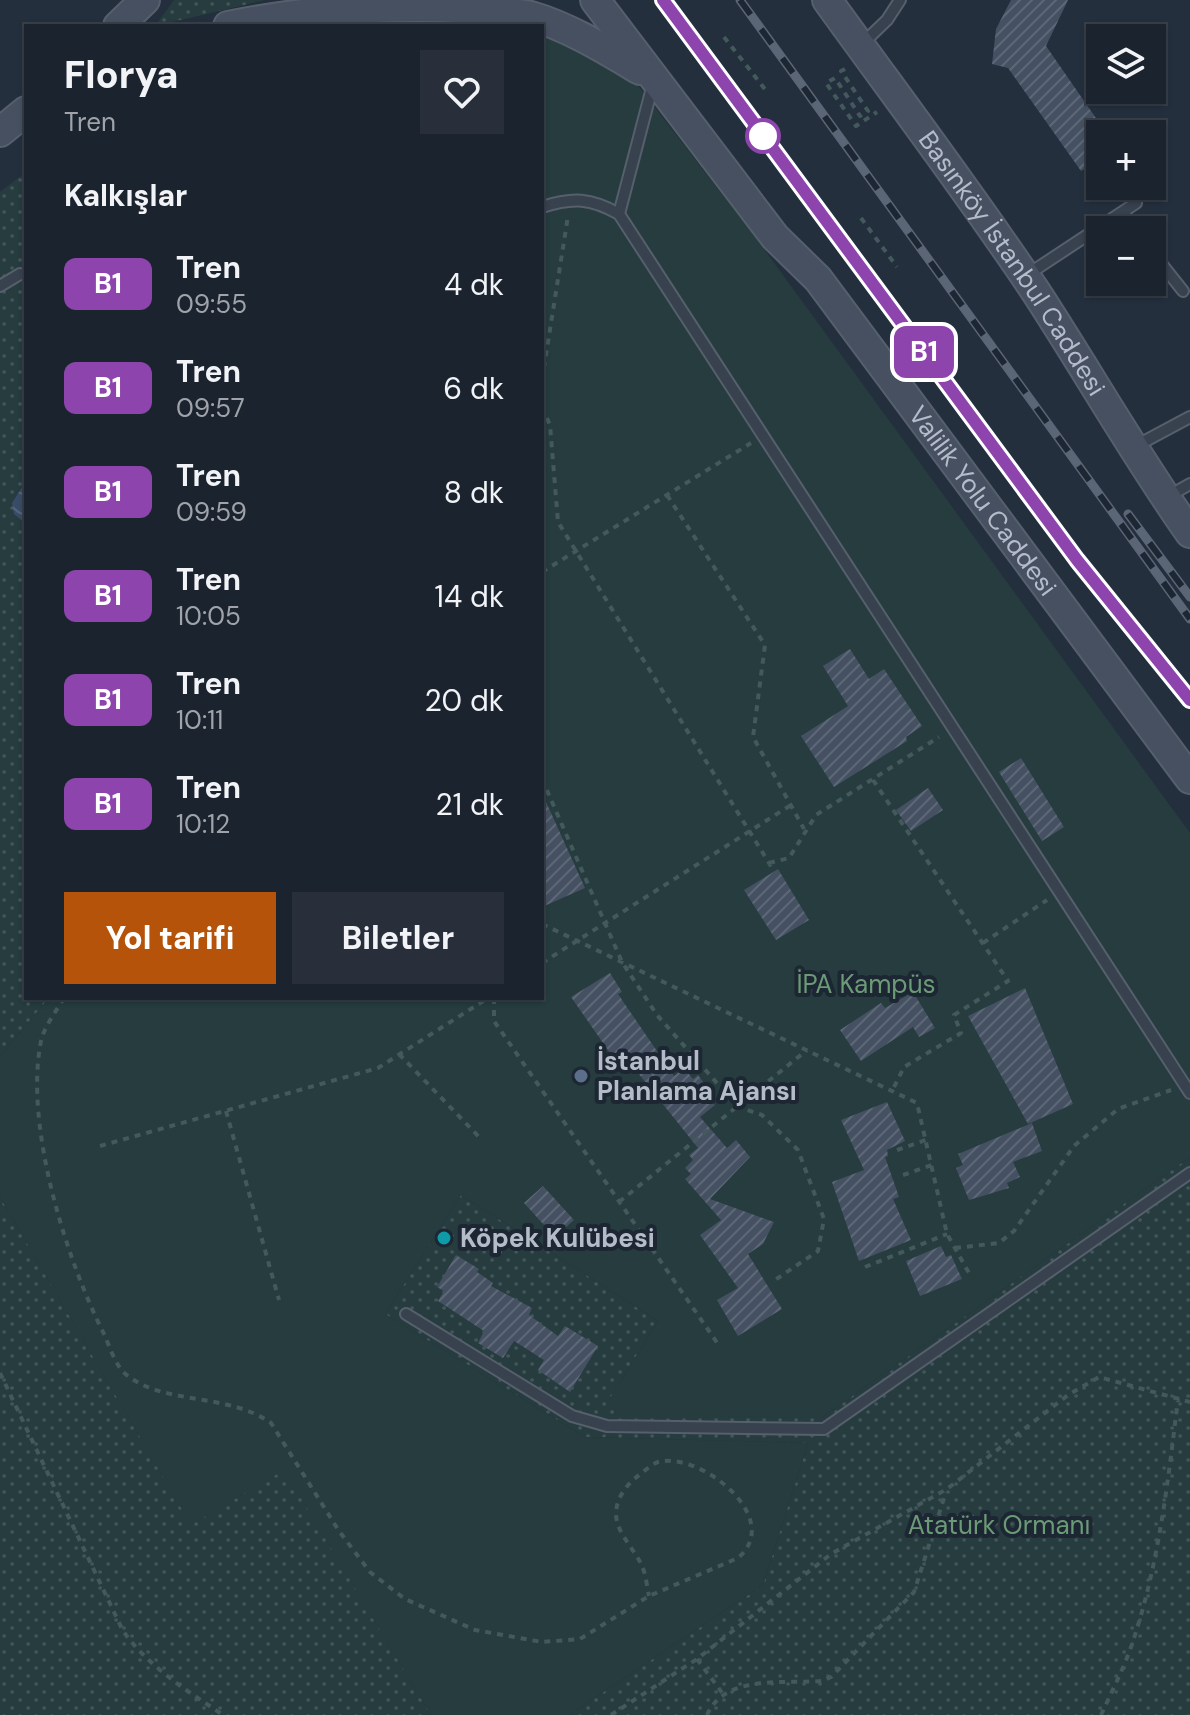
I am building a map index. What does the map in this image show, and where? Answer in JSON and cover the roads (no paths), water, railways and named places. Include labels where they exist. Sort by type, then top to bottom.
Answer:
[{"type":"main road","name":"Valilik Yolu Caddesi","points":[[595,0],[775,237],[818,279],[1190,779]]},
{"type":"main road","name":"Basınköy İstanbul Caddesi","points":[[827,0],[941,153],[1189,531]]},
{"type":"main road","points":[[237,24],[294,12],[423,2],[478,2],[532,16],[608,51],[655,79]]},
{"type":"main road","points":[[121,24],[142,9]]},
{"type":"main road","points":[[0,132],[24,113]]},
{"type":"lane","points":[[860,45],[887,20],[900,0]]},
{"type":"lane","points":[[619,214],[655,79]]},
{"type":"lane","points":[[544,206],[571,198],[597,201],[619,214],[1187,1088]]},
{"type":"lane","points":[[1025,277],[1136,203]]},
{"type":"lane","points":[[1123,212],[1126,216]]},
{"type":"lane","points":[[1166,270],[1183,291]]},
{"type":"lane","points":[[0,286],[20,274]]},
{"type":"lane","points":[[1132,448],[1190,417]]},
{"type":"lane","points":[[1165,498],[1190,484]]},
{"type":"lane","points":[[406,1314],[572,1416],[607,1426],[824,1429],[1190,1173]]},
{"type":"water","points":[[24,484],[24,522],[14,514],[12,503]]},
{"type":"railway","points":[[663,0],[1077,560],[1190,700]]},
{"type":"railway","points":[[740,0],[1190,619]]},
{"type":"railway","points":[[1128,514],[1190,597]]},
{"type":"train","name":"B1","points":[[663,0],[1077,560],[1190,700]]},
{"type":"place","name":"İstanbul Planlama Ajansı","points":[[581,1076]]},
{"type":"place","name":"Köpek Kulübesi","points":[[444,1238]]},
{"type":"park label","name":"İPA Kampüs","points":[[866,984]]},
{"type":"park label","name":"Atatürk Ormanı","points":[[999,1525]]}]
